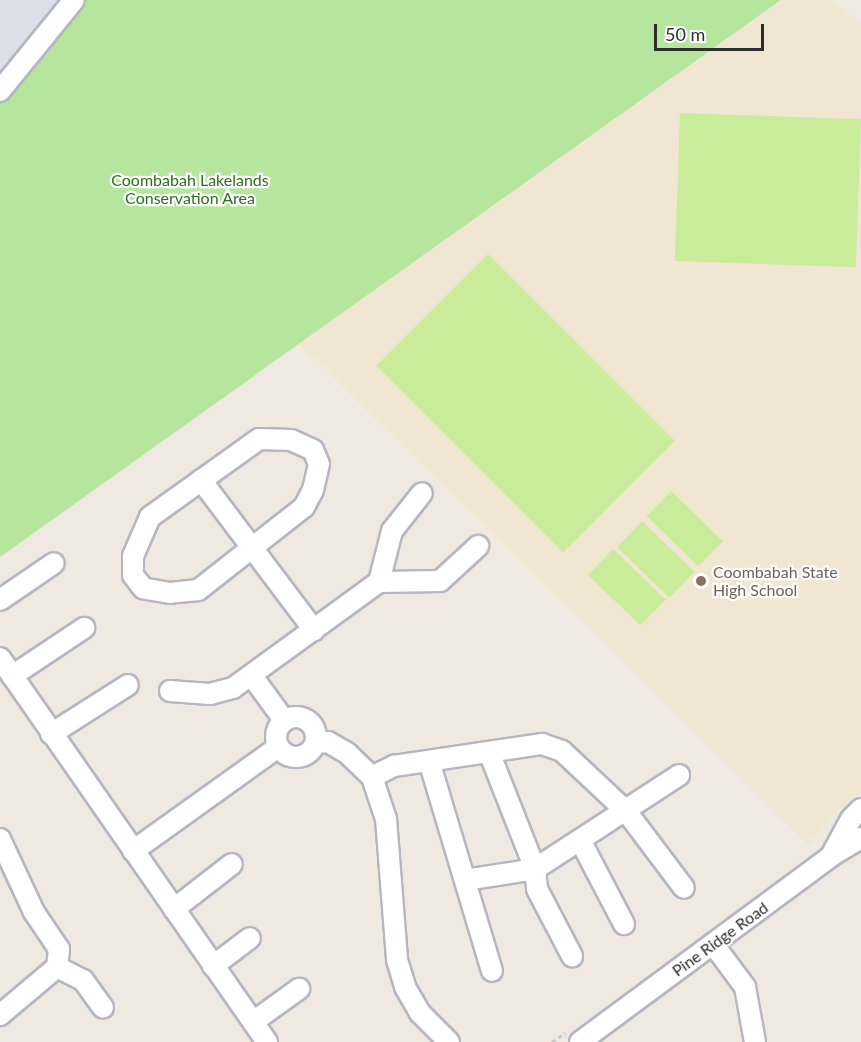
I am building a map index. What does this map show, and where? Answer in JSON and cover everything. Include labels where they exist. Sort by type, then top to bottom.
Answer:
[{"type":"street","points":[[0,91],[74,0]]},
{"type":"street","points":[[259,440],[291,440],[313,450],[319,464],[313,490],[304,507],[252,548],[198,590],[170,593],[143,588],[133,575],[133,556],[150,517],[201,480],[259,440]]},
{"type":"street","points":[[201,480],[314,630]]},
{"type":"street","points":[[379,582],[392,531],[422,493]]},
{"type":"street","points":[[170,691],[210,694],[233,688],[379,582],[440,581],[478,546]]},
{"type":"street","points":[[0,600],[54,563]]},
{"type":"street","points":[[12,676],[84,628]]},
{"type":"street","points":[[0,658],[267,1042]]},
{"type":"street","points":[[252,676],[284,720]]},
{"type":"street","points":[[51,734],[128,685]]},
{"type":"street","points":[[297,716],[311,723],[317,736],[316,743],[307,754],[301,757],[287,755],[278,747],[276,732],[284,720],[297,716]]},
{"type":"street","points":[[316,743],[328,742],[346,753],[372,777],[386,819],[397,960],[405,987],[420,1013],[449,1042]]},
{"type":"street","points":[[372,777],[394,766],[542,744],[562,752],[626,811],[684,888]]},
{"type":"street","points":[[133,851],[278,747]]},
{"type":"street","points":[[489,752],[535,869],[537,889],[572,956]]},
{"type":"street","points":[[429,761],[492,971]]},
{"type":"street","points":[[465,880],[535,869],[679,775]]},
{"type":"street","points":[[831,856],[851,819],[861,809]]},
{"type":"street","name":"Pine Ridge Road","points":[[580,1042],[831,856],[861,838]]},
{"type":"street","points":[[0,839],[34,912],[59,949],[57,967],[0,1015]]},
{"type":"street","points":[[580,840],[624,924]]},
{"type":"street","points":[[174,909],[232,864]]},
{"type":"street","points":[[213,966],[250,938]]},
{"type":"street","points":[[713,944],[745,987],[755,1042]]},
{"type":"street","points":[[57,967],[83,980],[103,1008]]},
{"type":"street","points":[[253,1022],[299,989]]},
{"type":"shaded area","points":[[0,0],[89,0],[0,110]]},
{"type":"shaded area","name":"Coombabah State High School","points":[[783,0],[832,0],[861,23],[861,792],[835,813],[808,845],[328,371],[293,340]]},
{"type":"green space","name":"Coombabah Lakelands Conservation Area","points":[[71,0],[781,0],[0,557],[0,86]]},
{"type":"green space","points":[[680,113],[861,119],[856,267],[675,261]]},
{"type":"green space","points":[[488,254],[675,441],[563,552],[376,366]]},
{"type":"green space","points":[[671,491],[723,541],[698,566],[647,516]]},
{"type":"green space","points":[[642,521],[695,572],[670,598],[617,547]]},
{"type":"green space","points":[[613,549],[666,600],[641,626],[588,575]]},
{"type":"place","name":"Coombabah State High School","points":[[701,581]]}]
